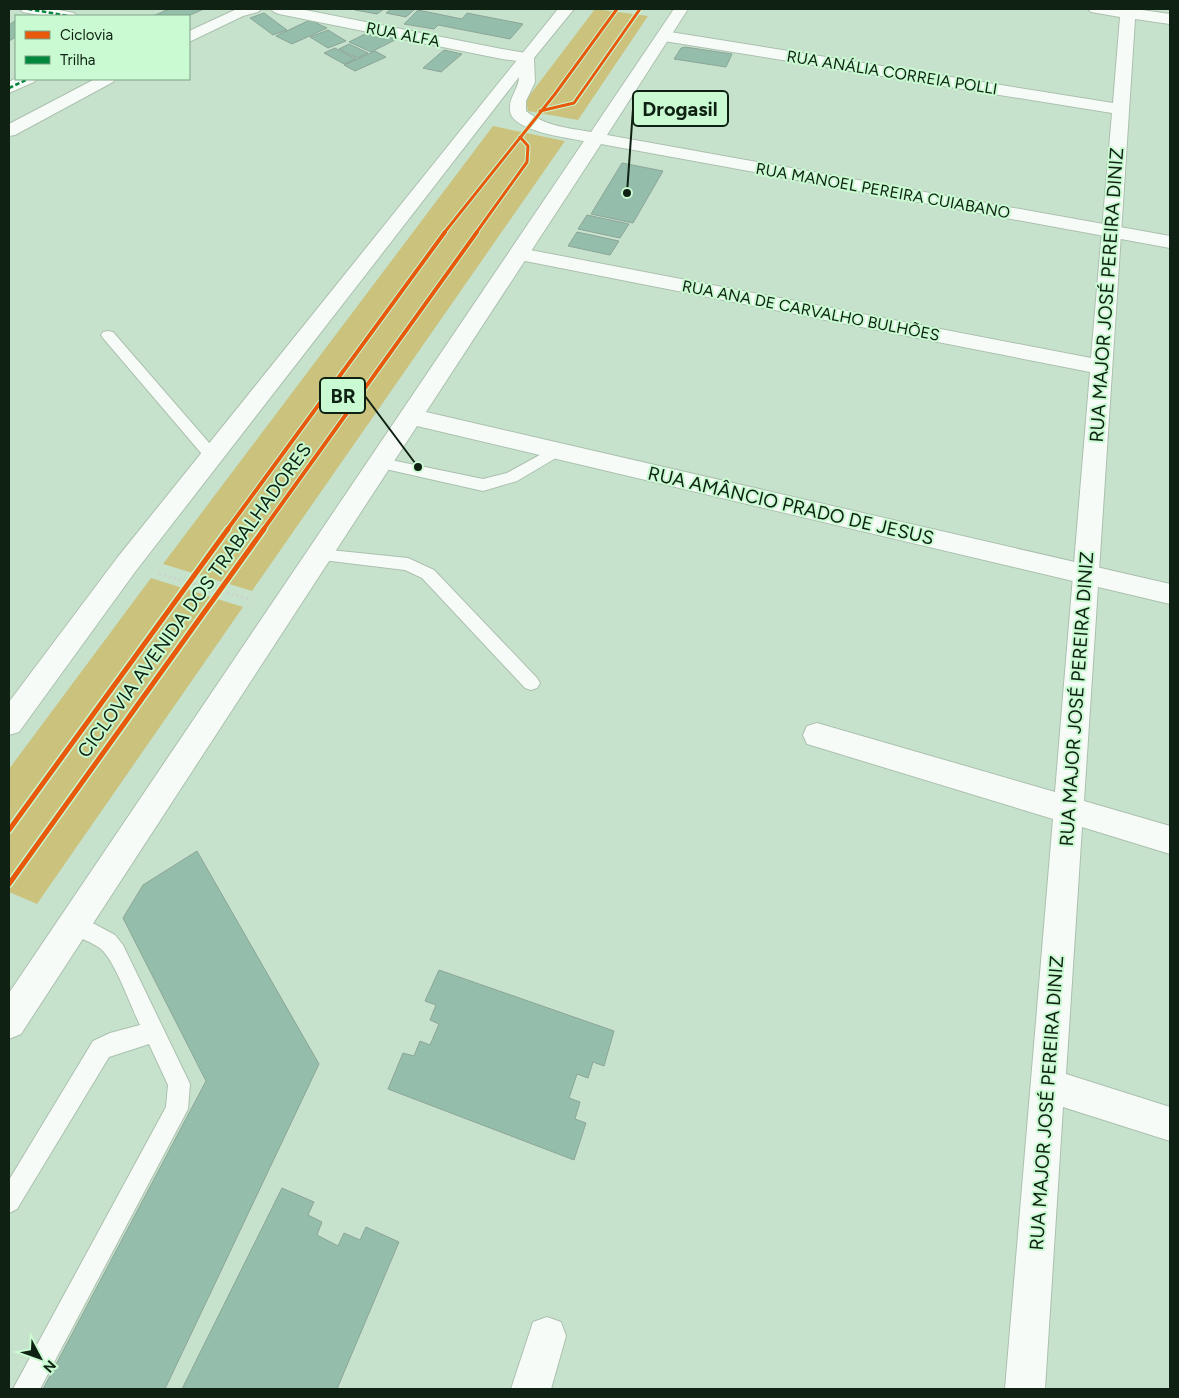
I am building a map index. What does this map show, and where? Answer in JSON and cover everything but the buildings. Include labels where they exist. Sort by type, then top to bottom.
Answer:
[{"type":"street","points":[[28,9],[63,15]]},
{"type":"street","points":[[190,36],[238,12],[253,9]]},
{"type":"street","name":"RUA ALFA","points":[[279,9],[502,54],[526,57]]},
{"type":"street","points":[[9,723],[126,565],[526,57],[566,9]]},
{"type":"street","points":[[9,1022],[681,9]]},
{"type":"street","points":[[1096,9],[1128,11],[1170,19]]},
{"type":"street","name":"RUA MAJOR JOSÉ PEREIRA DINIZ","points":[[1025,1389],[1128,11]]},
{"type":"street","name":"RUA ANÁLIA CORREIA POLLI","points":[[664,36],[1120,109]]},
{"type":"street","name":"RUA MANOEL PEREIRA CUIABANO","points":[[526,57],[527,82],[518,101],[518,113],[531,123],[553,130],[1170,242]]},
{"type":"street","points":[[9,88],[26,80]]},
{"type":"street","points":[[9,130],[105,80]]},
{"type":"street","name":"RUA ANA DE CARVALHO BULHÕES","points":[[520,254],[1101,367]]},
{"type":"street","name":"RUA AMÂNCIO PRADO DE JESUS","points":[[412,417],[1170,594]]},
{"type":"street","points":[[817,735],[1170,840]]},
{"type":"street","points":[[1047,1085],[1170,1124]]},
{"type":"street","points":[[531,1389],[547,1336]]},
{"type":"lane","points":[[108,335],[212,456]]},
{"type":"lane","points":[[381,463],[483,485],[504,482],[556,451]]},
{"type":"lane","points":[[320,555],[408,564],[428,574],[531,684]]},
{"type":"lane","points":[[26,1389],[177,1110],[179,1084],[116,952],[108,942],[74,924]]},
{"type":"lane","points":[[9,1201],[101,1049],[110,1044],[154,1032]]},
{"type":"path","points":[[126,565],[284,609]]},
{"type":"shaded area","points":[[595,9],[648,16],[578,120],[528,111],[526,100]]},
{"type":"shaded area","points":[[493,126],[565,141],[252,591],[163,564]]},
{"type":"shaded area","points":[[151,578],[243,607],[37,904],[9,892],[9,769]]},
{"type":"marked path","points":[[28,9],[63,15]]},
{"type":"marked path","points":[[9,88],[26,80]]},
{"type":"cycle path","name":"CICLOVIA AVENIDA DOS TRABALHADORES","points":[[9,830],[454,219],[555,94],[617,9]]},
{"type":"cycle path","points":[[540,111],[574,103],[640,9]]},
{"type":"cycle path","name":"CICLOVIA AVENIDA DOS TRABALHADORES","points":[[9,884],[527,162],[528,146],[520,137]]},
{"type":"place","name":"Drogasil","points":[[627,193]]},
{"type":"place","name":"BR","points":[[418,467]]}]
